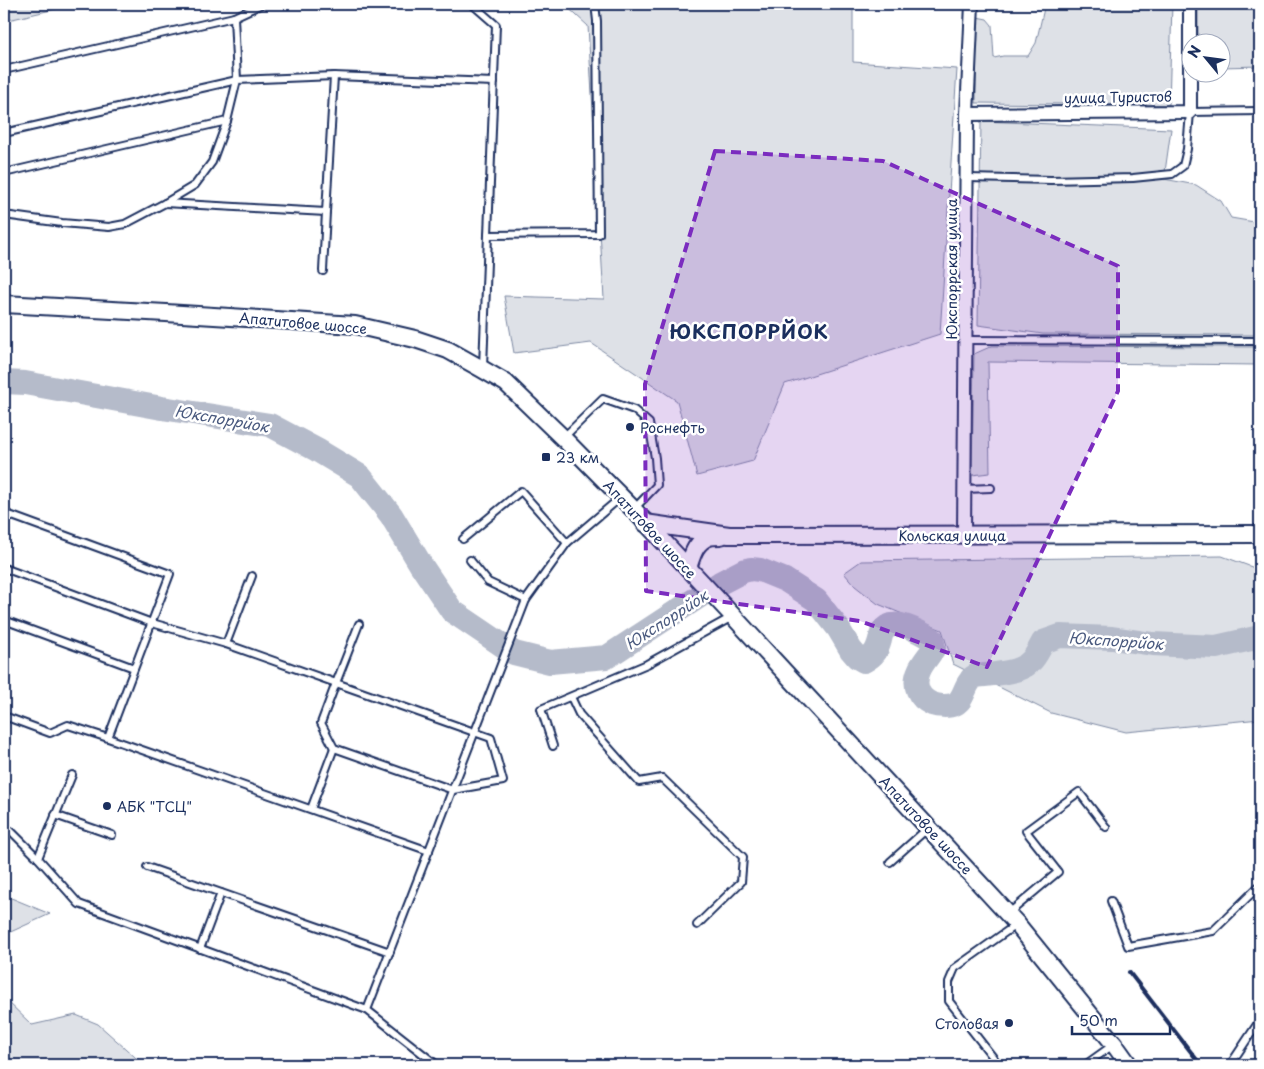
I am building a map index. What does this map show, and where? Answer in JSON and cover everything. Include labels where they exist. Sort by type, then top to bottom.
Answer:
[{"type":"street","name":"Юкспоррская улица","points":[[964,535],[967,114],[972,4]]},
{"type":"street","name":"улица Туристов","points":[[967,114],[1190,112],[1190,4]]},
{"type":"street","name":"Апатитовое шоссе","points":[[4,304],[166,312],[355,325],[415,339],[448,350],[506,383],[634,510],[1012,919],[1129,1065]]},
{"type":"street","name":"Кольская улица","points":[[645,522],[729,535],[1260,534]]},
{"type":"street","points":[[692,573],[693,552],[700,542],[708,537],[729,535]]},
{"type":"lane","points":[[4,70],[234,17],[262,4]]},
{"type":"lane","points":[[472,4],[496,25],[482,369]]},
{"type":"lane","points":[[488,236],[598,234],[597,20],[595,4]]},
{"type":"lane","points":[[4,215],[110,227],[125,224],[195,185],[212,162],[227,121],[237,80],[234,17]]},
{"type":"lane","points":[[4,133],[237,80],[334,76],[494,82]]},
{"type":"lane","points":[[323,271],[334,76]]},
{"type":"lane","points":[[967,178],[1051,180],[1133,178],[1172,174],[1182,166],[1190,112],[1260,111]]},
{"type":"lane","points":[[4,173],[227,121]]},
{"type":"lane","points":[[165,203],[326,212]]},
{"type":"lane","points":[[966,340],[1260,341]]},
{"type":"lane","points":[[563,438],[603,399],[634,410],[649,423],[657,485],[634,510]]},
{"type":"lane","points":[[964,489],[991,488]]},
{"type":"lane","points":[[463,539],[521,491],[567,543]]},
{"type":"lane","points":[[367,1010],[526,601],[567,543],[621,497]]},
{"type":"lane","points":[[4,513],[170,574],[108,738]]},
{"type":"lane","points":[[470,560],[488,582],[526,601]]},
{"type":"lane","points":[[4,568],[152,623],[226,644],[336,683],[475,732],[491,738],[502,781],[453,790],[334,748],[322,723],[336,683],[359,624]]},
{"type":"lane","points":[[226,644],[252,576]]},
{"type":"lane","points":[[552,746],[541,709],[648,664],[733,616]]},
{"type":"lane","points":[[4,620],[134,668]]},
{"type":"lane","points":[[571,696],[579,714],[639,782],[662,778],[743,857],[741,882],[697,925]]},
{"type":"lane","points":[[4,716],[50,733],[68,725],[429,851]]},
{"type":"lane","points":[[311,809],[334,748]]},
{"type":"lane","points":[[38,858],[72,775]]},
{"type":"lane","points":[[999,1065],[949,1001],[949,982],[955,968],[1012,919],[1058,872],[1026,832],[1079,792],[1106,826]]},
{"type":"lane","points":[[55,815],[112,835]]},
{"type":"lane","points":[[4,822],[79,904],[367,1010],[437,1065]]},
{"type":"lane","points":[[4,828],[11,831]]},
{"type":"lane","points":[[890,862],[928,828]]},
{"type":"lane","points":[[147,866],[390,952]]},
{"type":"lane","points":[[1111,901],[1128,946],[1213,931],[1258,886],[1260,887]]},
{"type":"lane","points":[[200,949],[221,893]]},
{"type":"lane","points":[[1228,1065],[1232,1062],[1260,1020]]},
{"type":"lane","points":[[1085,1065],[1114,1044]]},
{"type":"highlighted area","points":[[715,151],[883,161],[1118,266],[1118,391],[987,667],[860,621],[646,591],[645,384]]},
{"type":"shaded area","points":[[4,4],[77,4],[4,21]]},
{"type":"shaded area","points":[[564,4],[853,4],[853,62],[957,69],[940,334],[785,384],[753,461],[697,476],[677,401],[591,343],[514,353],[504,296],[604,299],[588,26]]},
{"type":"shaded area","points":[[1045,4],[1172,4],[1169,105],[976,103],[977,17],[987,19],[992,25],[994,58],[1028,56],[1036,43]]},
{"type":"shaded area","points":[[1198,4],[1260,4],[1260,66],[1232,67],[1232,32],[1198,32]]},
{"type":"shaded area","points":[[981,121],[1171,129],[1164,179],[1196,185],[1221,201],[1231,218],[1260,223],[1260,335],[1043,334],[978,325]]},
{"type":"shaded area","points":[[992,346],[1260,347],[1260,365],[988,362],[990,473],[972,475],[974,354]]},
{"type":"shaded area","points":[[1222,556],[1260,570],[1260,719],[1126,732],[1051,713],[953,664],[942,630],[878,604],[855,586],[844,573],[861,561]]},
{"type":"shaded area","points":[[4,895],[50,914],[4,935]]},
{"type":"shaded area","points":[[4,998],[32,1025],[76,1015],[98,1024],[144,1065],[4,1065]]},
{"type":"waterway","name":"Юкспоррйок","points":[[4,382],[25,383],[270,425],[360,476],[391,515],[452,611],[514,653],[550,662],[607,657],[720,583],[751,569],[760,570],[785,580],[816,600],[838,628],[851,650],[864,661],[873,655],[879,644],[882,632],[887,627],[893,625],[907,626],[932,639],[934,648],[920,668],[917,676],[917,686],[923,698],[932,704],[940,706],[952,705],[958,702],[971,679],[975,676],[1004,673],[1019,669],[1034,658],[1043,642],[1060,636],[1112,638],[1153,644],[1216,647],[1260,637]]},
{"type":"railway","points":[[1129,972],[1201,1065]]},
{"type":"place","name":"Роснефть","points":[[630,427]]},
{"type":"place","name":"23 км","points":[[546,457]]},
{"type":"place","name":"АБК \"ТСЦ\"","points":[[107,806]]},
{"type":"place","name":"Столовая","points":[[1009,1023]]},
{"type":"district","name":"ЮКСПОРРЙОК","points":[[749,331]]}]
